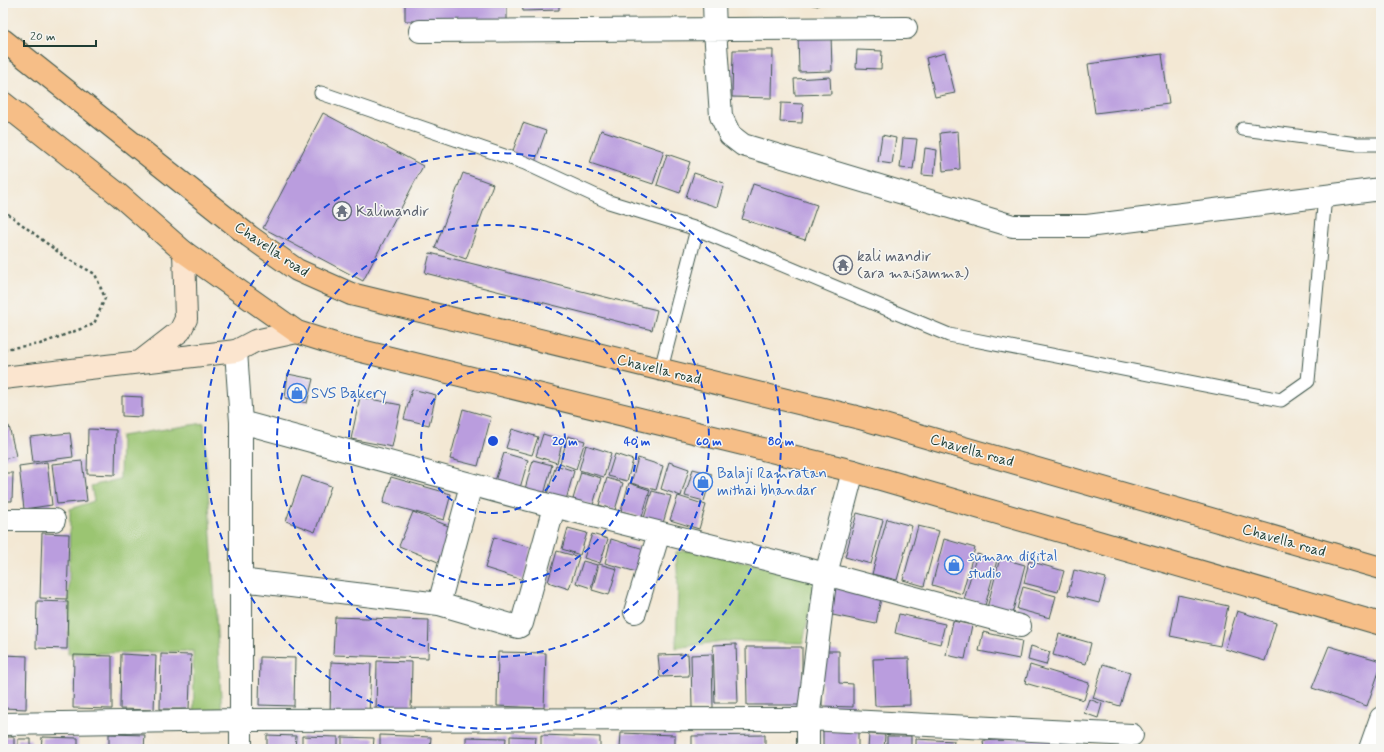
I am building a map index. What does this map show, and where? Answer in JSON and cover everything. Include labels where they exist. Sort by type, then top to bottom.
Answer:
[{"type":"highway","name":"Chavella road","points":[[3,40],[243,231],[297,270],[351,294],[860,418],[1381,568]]},
{"type":"highway","points":[[3,103],[118,194],[184,252],[297,332],[342,346],[853,470],[1381,624]]},
{"type":"main road","points":[[140,362],[180,331],[186,319],[184,252]]},
{"type":"main road","points":[[3,378],[236,351],[255,341],[297,332]]},
{"type":"street","points":[[714,3],[721,116],[730,135],[743,145],[1013,226],[1087,226],[1381,188]]},
{"type":"street","points":[[420,31],[906,28]]},
{"type":"street","points":[[236,351],[241,422],[241,749]]},
{"type":"street","points":[[241,422],[554,507],[826,574],[1020,626]]},
{"type":"street","points":[[808,749],[808,719],[826,574],[853,470]]},
{"type":"street","points":[[439,604],[471,484]]},
{"type":"street","points":[[241,580],[439,604],[514,626],[520,626],[554,507]]},
{"type":"street","points":[[3,520],[54,520]]},
{"type":"street","points":[[635,612],[659,533]]},
{"type":"street","points":[[1370,749],[1381,718]]},
{"type":"street","points":[[3,724],[240,720],[808,719],[1132,735]]},
{"type":"lane","points":[[321,92],[525,163],[609,202],[697,229],[949,334],[1281,400],[1308,381],[1326,196]]},
{"type":"lane","points":[[1243,129],[1357,144],[1381,144]]},
{"type":"lane","points":[[661,369],[697,229]]},
{"type":"path","points":[[3,210],[66,258],[95,274],[105,298],[94,324],[40,344],[3,349]]},
{"type":"green space","points":[[204,423],[222,713],[194,713],[193,651],[68,654],[70,509],[94,501],[91,486],[120,479],[121,436]]},
{"type":"green space","points":[[695,550],[816,579],[803,643],[723,641],[676,648],[678,588],[676,552]]},
{"type":"building","points":[[405,3],[507,3],[507,21],[405,21]]},
{"type":"building","points":[[522,3],[559,3],[559,10],[523,11]]},
{"type":"building","points":[[804,3],[819,3],[818,6]]},
{"type":"building","points":[[798,34],[831,34],[832,71],[799,72]]},
{"type":"building","points":[[733,50],[773,50],[772,98],[732,97]]},
{"type":"building","points":[[857,50],[882,51],[881,69],[856,68]]},
{"type":"building","points":[[945,53],[955,93],[935,97],[926,58]]},
{"type":"building","points":[[1162,54],[1169,104],[1095,113],[1088,64]]},
{"type":"building","points":[[830,77],[831,94],[795,95],[794,79]]},
{"type":"building","points":[[781,103],[803,104],[802,123],[780,122]]},
{"type":"building","points":[[323,113],[423,166],[363,281],[263,228]]},
{"type":"building","points":[[523,123],[546,131],[534,165],[511,156]]},
{"type":"building","points":[[601,130],[664,151],[653,184],[590,163]]},
{"type":"building","points":[[958,131],[960,169],[943,171],[940,133]]},
{"type":"building","points":[[882,135],[896,138],[892,164],[878,162]]},
{"type":"building","points":[[903,138],[917,139],[913,169],[900,168]]},
{"type":"building","points":[[925,148],[937,150],[934,176],[922,175]]},
{"type":"building","points":[[667,154],[690,162],[680,193],[657,185]]},
{"type":"building","points":[[463,173],[493,184],[466,259],[435,248]]},
{"type":"building","points":[[694,173],[724,183],[717,207],[686,197]]},
{"type":"building","points":[[753,184],[817,205],[805,240],[742,219]]},
{"type":"building","points":[[430,253],[657,310],[652,330],[425,273]]},
{"type":"building","name":"SVS Bakery","points":[[288,374],[313,379],[307,403],[285,398]]},
{"type":"building","points":[[412,389],[436,395],[429,425],[404,419]]},
{"type":"building","points":[[122,396],[142,397],[142,417],[122,416]]},
{"type":"building","points":[[360,397],[401,405],[392,447],[351,439]]},
{"type":"building","points":[[463,409],[491,417],[478,466],[450,459]]},
{"type":"building","points":[[9,426],[16,456],[3,459],[3,428]]},
{"type":"building","points":[[88,429],[116,430],[115,475],[87,474]]},
{"type":"building","points":[[512,429],[538,437],[532,455],[506,448]]},
{"type":"building","points":[[70,433],[73,457],[33,462],[30,437]]},
{"type":"building","points":[[543,434],[563,440],[557,463],[536,456]]},
{"type":"building","points":[[568,436],[585,441],[576,469],[560,463]]},
{"type":"building","points":[[586,445],[611,453],[604,477],[579,470]]},
{"type":"building","points":[[504,453],[528,460],[520,488],[495,481]]},
{"type":"building","points":[[615,454],[633,460],[627,481],[608,476]]},
{"type":"building","points":[[638,458],[663,466],[656,490],[631,483]]},
{"type":"building","points":[[533,460],[552,465],[544,495],[525,489]]},
{"type":"building","points":[[82,461],[87,501],[57,504],[52,464]]},
{"type":"building","points":[[47,462],[52,505],[24,509],[19,466]]},
{"type":"building","points":[[669,462],[689,469],[681,496],[661,489]]},
{"type":"building","points":[[556,465],[574,471],[566,500],[547,494]]},
{"type":"building","points":[[693,469],[712,474],[704,501],[685,496]]},
{"type":"building","points":[[581,472],[601,478],[593,505],[573,499]]},
{"type":"building","points":[[3,473],[13,473],[12,501],[3,501]]},
{"type":"building","points":[[302,476],[331,486],[315,532],[286,521]]},
{"type":"building","points":[[391,477],[451,494],[444,520],[383,503]]},
{"type":"building","points":[[607,478],[623,483],[615,510],[599,505]]},
{"type":"building","points":[[629,483],[650,490],[642,517],[621,511]]},
{"type":"building","points":[[652,491],[671,496],[661,530],[642,525]]},
{"type":"building","points":[[678,496],[706,505],[699,529],[670,520]]},
{"type":"building","points":[[413,512],[451,527],[438,562],[399,546]]},
{"type":"building","points":[[857,513],[883,520],[871,564],[845,557]]},
{"type":"building","points":[[887,519],[912,526],[897,580],[872,574]]},
{"type":"building","points":[[918,526],[939,531],[924,586],[903,580]]},
{"type":"building","points":[[568,528],[587,533],[580,555],[562,549]]},
{"type":"building","points":[[42,533],[69,534],[67,599],[40,598]]},
{"type":"building","points":[[592,534],[608,539],[600,563],[584,558]]},
{"type":"building","points":[[494,537],[532,548],[523,580],[485,568]]},
{"type":"building","points":[[611,539],[644,549],[637,572],[605,563]]},
{"type":"building","points":[[944,539],[975,548],[962,594],[932,585]]},
{"type":"building","points":[[557,551],[579,557],[569,589],[548,582]]},
{"type":"building","points":[[977,554],[997,560],[985,606],[964,600]]},
{"type":"building","points":[[1000,558],[1025,565],[1012,614],[987,608]]},
{"type":"building","points":[[583,561],[597,565],[591,588],[576,583]]},
{"type":"building","points":[[1029,561],[1064,571],[1058,592],[1024,583]]},
{"type":"building","points":[[599,564],[617,569],[609,595],[592,590]]},
{"type":"building","points":[[1074,570],[1106,578],[1099,603],[1068,595]]},
{"type":"building","points":[[829,586],[881,598],[876,624],[823,613]]},
{"type":"building","points":[[1023,587],[1056,596],[1050,618],[1017,609]]},
{"type":"building","points":[[1178,595],[1228,606],[1220,646],[1170,636]]},
{"type":"building","points":[[37,601],[68,602],[67,649],[36,648]]},
{"type":"building","points":[[1237,611],[1276,623],[1265,661],[1225,649]]},
{"type":"building","points":[[899,614],[945,624],[940,644],[895,633]]},
{"type":"building","points":[[335,617],[429,620],[428,658],[333,655]]},
{"type":"building","points":[[953,621],[972,625],[965,659],[946,655]]},
{"type":"building","points":[[983,632],[1022,641],[1019,659],[979,651]]},
{"type":"building","points":[[1059,634],[1091,643],[1086,664],[1053,655]]},
{"type":"building","points":[[736,644],[738,703],[715,703],[713,645]]},
{"type":"building","points":[[1031,646],[1050,652],[1046,665],[1028,660]]},
{"type":"building","points":[[1329,646],[1381,661],[1381,666],[1367,706],[1312,688]]},
{"type":"building","points":[[746,647],[802,647],[802,705],[747,705]]},
{"type":"building","points":[[822,651],[839,651],[839,683],[853,684],[853,707],[822,706]]},
{"type":"building","points":[[498,652],[546,653],[544,708],[497,706]]},
{"type":"building","points":[[121,654],[156,656],[154,710],[120,709]]},
{"type":"building","points":[[161,654],[191,655],[189,709],[160,709]]},
{"type":"building","points":[[688,654],[689,676],[660,677],[658,655]]},
{"type":"building","points":[[712,654],[713,708],[692,708],[691,655]]},
{"type":"building","points":[[3,655],[27,656],[26,709],[3,708]]},
{"type":"building","points":[[74,655],[112,656],[112,709],[73,708]]},
{"type":"building","points":[[260,657],[295,658],[294,706],[259,705]]},
{"type":"building","points":[[909,658],[910,705],[875,706],[873,659]]},
{"type":"building","points":[[377,661],[412,662],[411,714],[376,713]]},
{"type":"building","points":[[331,662],[371,664],[369,717],[330,716]]},
{"type":"building","points":[[1103,664],[1130,672],[1120,706],[1093,698]]},
{"type":"building","points":[[1030,665],[1089,683],[1084,700],[1025,683]]},
{"type":"building","points":[[1089,699],[1102,704],[1098,718],[1084,713]]},
{"type":"building","points":[[823,730],[858,730],[858,749],[823,749]]},
{"type":"building","points":[[621,733],[675,735],[675,749],[620,749]]},
{"type":"building","points":[[109,734],[145,735],[144,749],[109,749]]},
{"type":"building","points":[[869,734],[885,735],[884,749],[868,749]]},
{"type":"building","points":[[267,735],[296,736],[295,749],[267,749]]},
{"type":"building","points":[[380,735],[431,737],[430,749],[380,749]]},
{"type":"building","points":[[541,735],[600,737],[600,749],[541,749]]},
{"type":"building","points":[[765,735],[765,749],[692,749],[692,736]]},
{"type":"building","points":[[1072,735],[1073,749],[984,749],[983,741]]},
{"type":"building","points":[[302,736],[338,737],[338,749],[302,749]]},
{"type":"building","points":[[510,736],[536,737],[535,749],[510,749]]},
{"type":"building","points":[[887,736],[911,736],[911,749],[887,749]]},
{"type":"building","points":[[3,737],[14,737],[14,749],[3,749]]},
{"type":"building","points":[[42,737],[78,738],[78,749],[41,749]]},
{"type":"building","points":[[342,737],[374,738],[373,749],[342,749]]},
{"type":"building","points":[[466,737],[506,738],[505,749],[466,749]]},
{"type":"building","points":[[18,739],[31,739],[31,749],[18,749]]},
{"type":"building","points":[[916,739],[954,741],[953,749],[916,749]]},
{"type":"place","name":"Kalimandir","points":[[342,211]]},
{"type":"place","name":"kali mandir (ara maisamma)","points":[[843,265]]},
{"type":"place","name":"SVS Bakery","points":[[297,393]]},
{"type":"place","name":"Balaji Ramratan mithai bhandar","points":[[703,482]]},
{"type":"place","name":"suman digital studio","points":[[954,565]]}]
